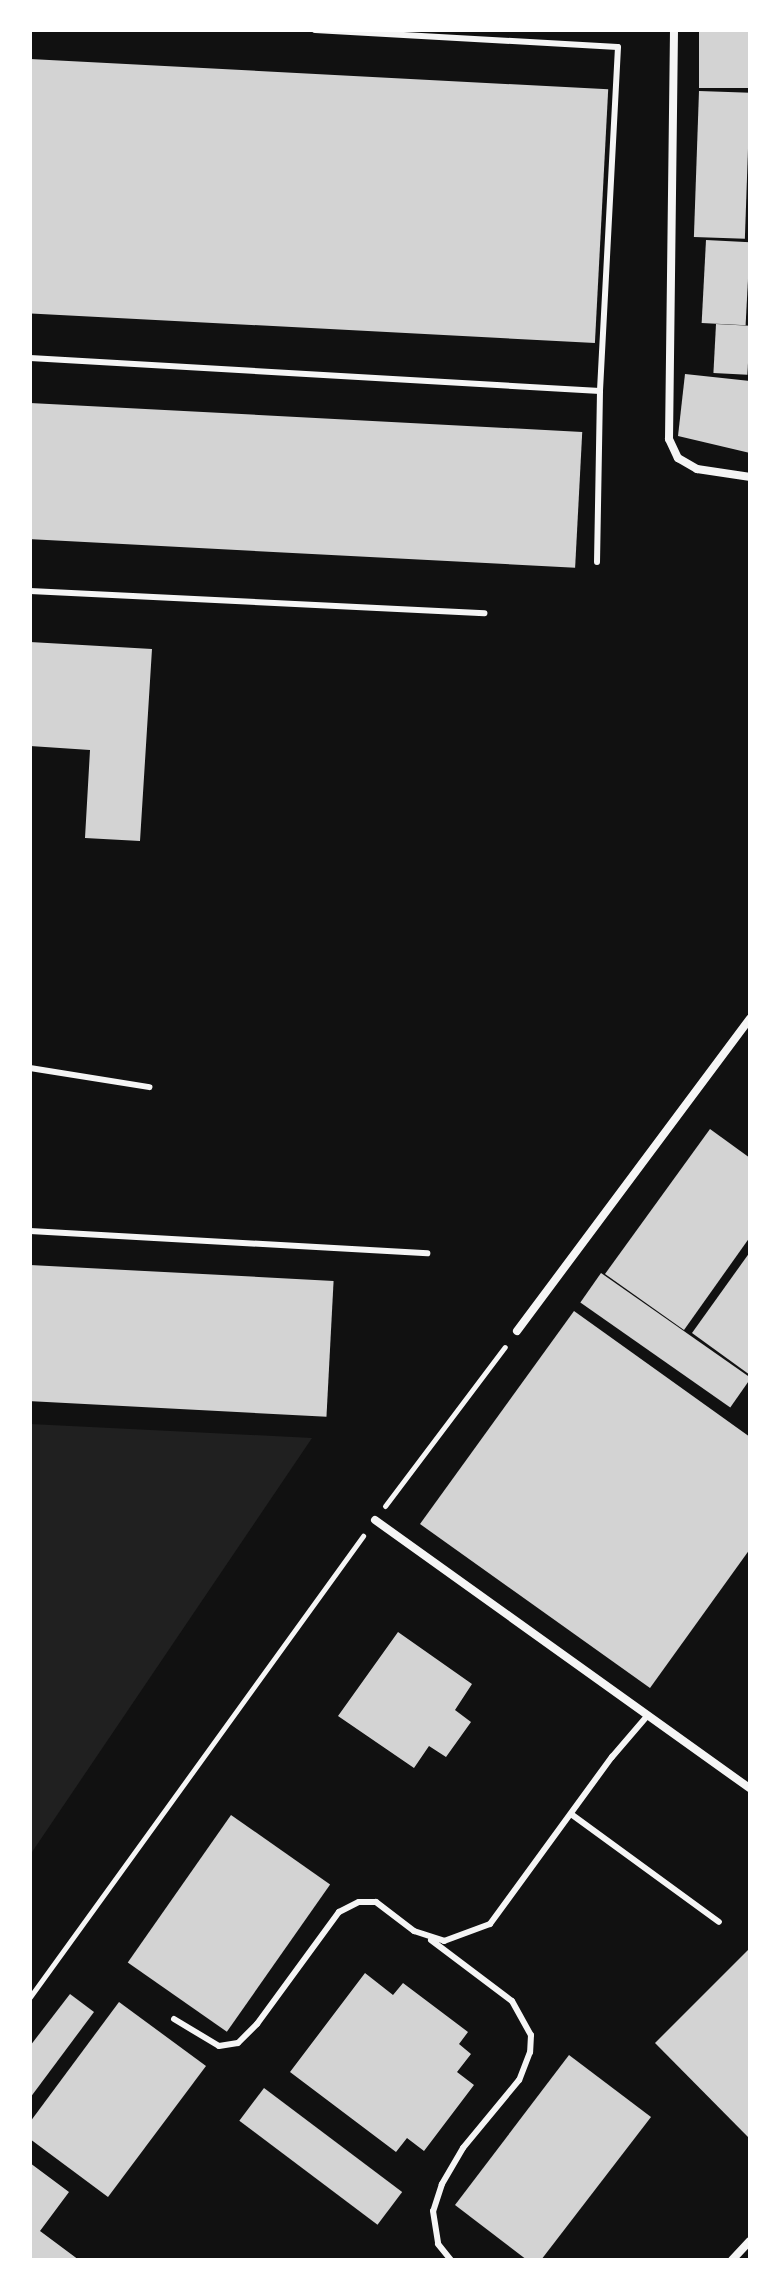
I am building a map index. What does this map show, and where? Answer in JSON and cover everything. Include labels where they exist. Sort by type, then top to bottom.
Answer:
[{"type":"street","points":[[674,30],[669,439],[678,458],[697,469],[750,477]]},
{"type":"street","points":[[517,1331],[750,1018]]},
{"type":"street","points":[[375,1520],[750,1788]]},
{"type":"street","points":[[732,2260],[750,2241]]},
{"type":"lane","points":[[315,30],[618,47],[600,391],[597,562]]},
{"type":"lane","points":[[30,358],[600,391]]},
{"type":"lane","points":[[30,591],[484,613]]},
{"type":"lane","points":[[30,1068],[149,1087]]},
{"type":"lane","points":[[30,1231],[427,1253]]},
{"type":"lane","points":[[428,1938],[444,1941],[460,1938],[490,1924],[648,1715]]},
{"type":"lane","points":[[571,1814],[719,1922]]},
{"type":"lane","points":[[174,2019],[219,2046],[238,2043],[257,2024],[339,1912],[359,1902],[376,1902],[512,2001],[531,2035],[530,2052],[519,2080],[463,2148],[442,2184],[433,2211],[438,2244],[451,2260]]},
{"type":"path","points":[[30,1997],[375,1520],[517,1331]]},
{"type":"shaded area","points":[[30,1424],[312,1438],[30,1855]]},
{"type":"building","points":[[699,30],[750,30],[750,88],[699,88]]},
{"type":"building","points":[[30,59],[608,89],[595,343],[30,313]]},
{"type":"building","points":[[699,91],[750,93],[745,239],[694,237]]},
{"type":"building","points":[[706,240],[750,242],[746,325],[702,323]]},
{"type":"building","points":[[716,324],[750,326],[747,375],[713,373]]},
{"type":"building","points":[[685,374],[750,381],[750,453],[678,436]]},
{"type":"building","points":[[30,403],[582,432],[575,568],[30,539]]},
{"type":"building","points":[[30,642],[152,649],[140,841],[85,838],[90,750],[30,746]]},
{"type":"building","points":[[710,1129],[750,1158],[750,1237],[684,1330],[605,1274]]},
{"type":"building","points":[[750,1252],[750,1375],[692,1333]]},
{"type":"building","points":[[30,1265],[334,1281],[326,1417],[30,1401]]},
{"type":"building","points":[[601,1273],[750,1377],[730,1407],[580,1302]]},
{"type":"building","points":[[574,1311],[750,1437],[750,1549],[650,1688],[420,1524]]},
{"type":"building","points":[[398,1632],[472,1684],[455,1710],[471,1722],[446,1757],[429,1746],[414,1768],[338,1716]]},
{"type":"building","points":[[231,1815],[330,1884],[227,2032],[128,1962]]},
{"type":"building","points":[[750,1948],[750,2139],[655,2043]]},
{"type":"building","points":[[365,1973],[393,1995],[403,1983],[468,2032],[459,2044],[471,2054],[457,2072],[474,2085],[424,2151],[407,2138],[396,2152],[290,2072]]},
{"type":"building","points":[[70,1994],[94,2012],[30,2098],[30,2046]]},
{"type":"building","points":[[119,2002],[206,2066],[108,2197],[30,2139],[30,2122]]},
{"type":"building","points":[[569,2055],[651,2117],[541,2260],[527,2260],[455,2205]]},
{"type":"building","points":[[264,2088],[402,2192],[377,2225],[239,2121]]},
{"type":"building","points":[[30,2163],[69,2192],[40,2231],[79,2260],[30,2258]]}]
